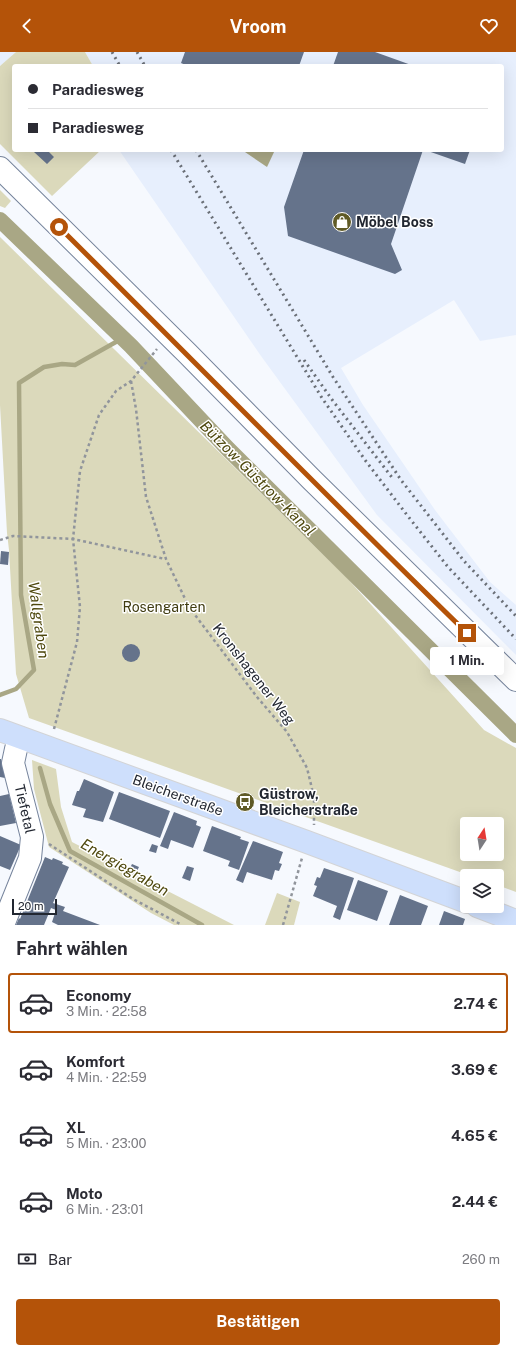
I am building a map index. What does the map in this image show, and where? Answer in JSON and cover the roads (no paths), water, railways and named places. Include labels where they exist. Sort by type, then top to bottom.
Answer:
[{"type":"main road","name":"Bleicherstraße","points":[[10,734],[308,842],[460,899]]},
{"type":"main road","points":[[495,913],[516,921]]},
{"type":"street","points":[[0,168],[312,480],[516,680]]},
{"type":"street","name":"Tiefetal","points":[[3,925],[30,858],[32,837],[14,762],[16,749],[10,734]]},
{"type":"waterway","name":"Bützow-Güstrow-Kanal","points":[[0,220],[131,346],[228,449],[516,735]]},
{"type":"waterway","name":"Wallgraben","points":[[0,695],[16,689],[34,670],[21,595],[19,383],[44,367],[62,364],[75,365],[123,338]]},
{"type":"waterway","name":"Energiegraben","points":[[40,768],[50,804],[70,851],[202,925]]},
{"type":"railway","points":[[112,52],[119,64]]},
{"type":"railway","points":[[137,52],[144,64]]},
{"type":"railway","points":[[172,152],[322,398],[365,460],[448,567],[516,639]]},
{"type":"railway","points":[[197,152],[333,377],[401,480],[464,561],[516,616]]},
{"type":"railway","points":[[304,360],[333,401],[394,480]]},
{"type":"place","name":"Möbel Boss","points":[[342,222]]},
{"type":"place","name":"Güstrow, Bleicherstraße","points":[[245,802]]},
{"type":"park label","name":"Rosengarten","points":[[164,607]]}]
